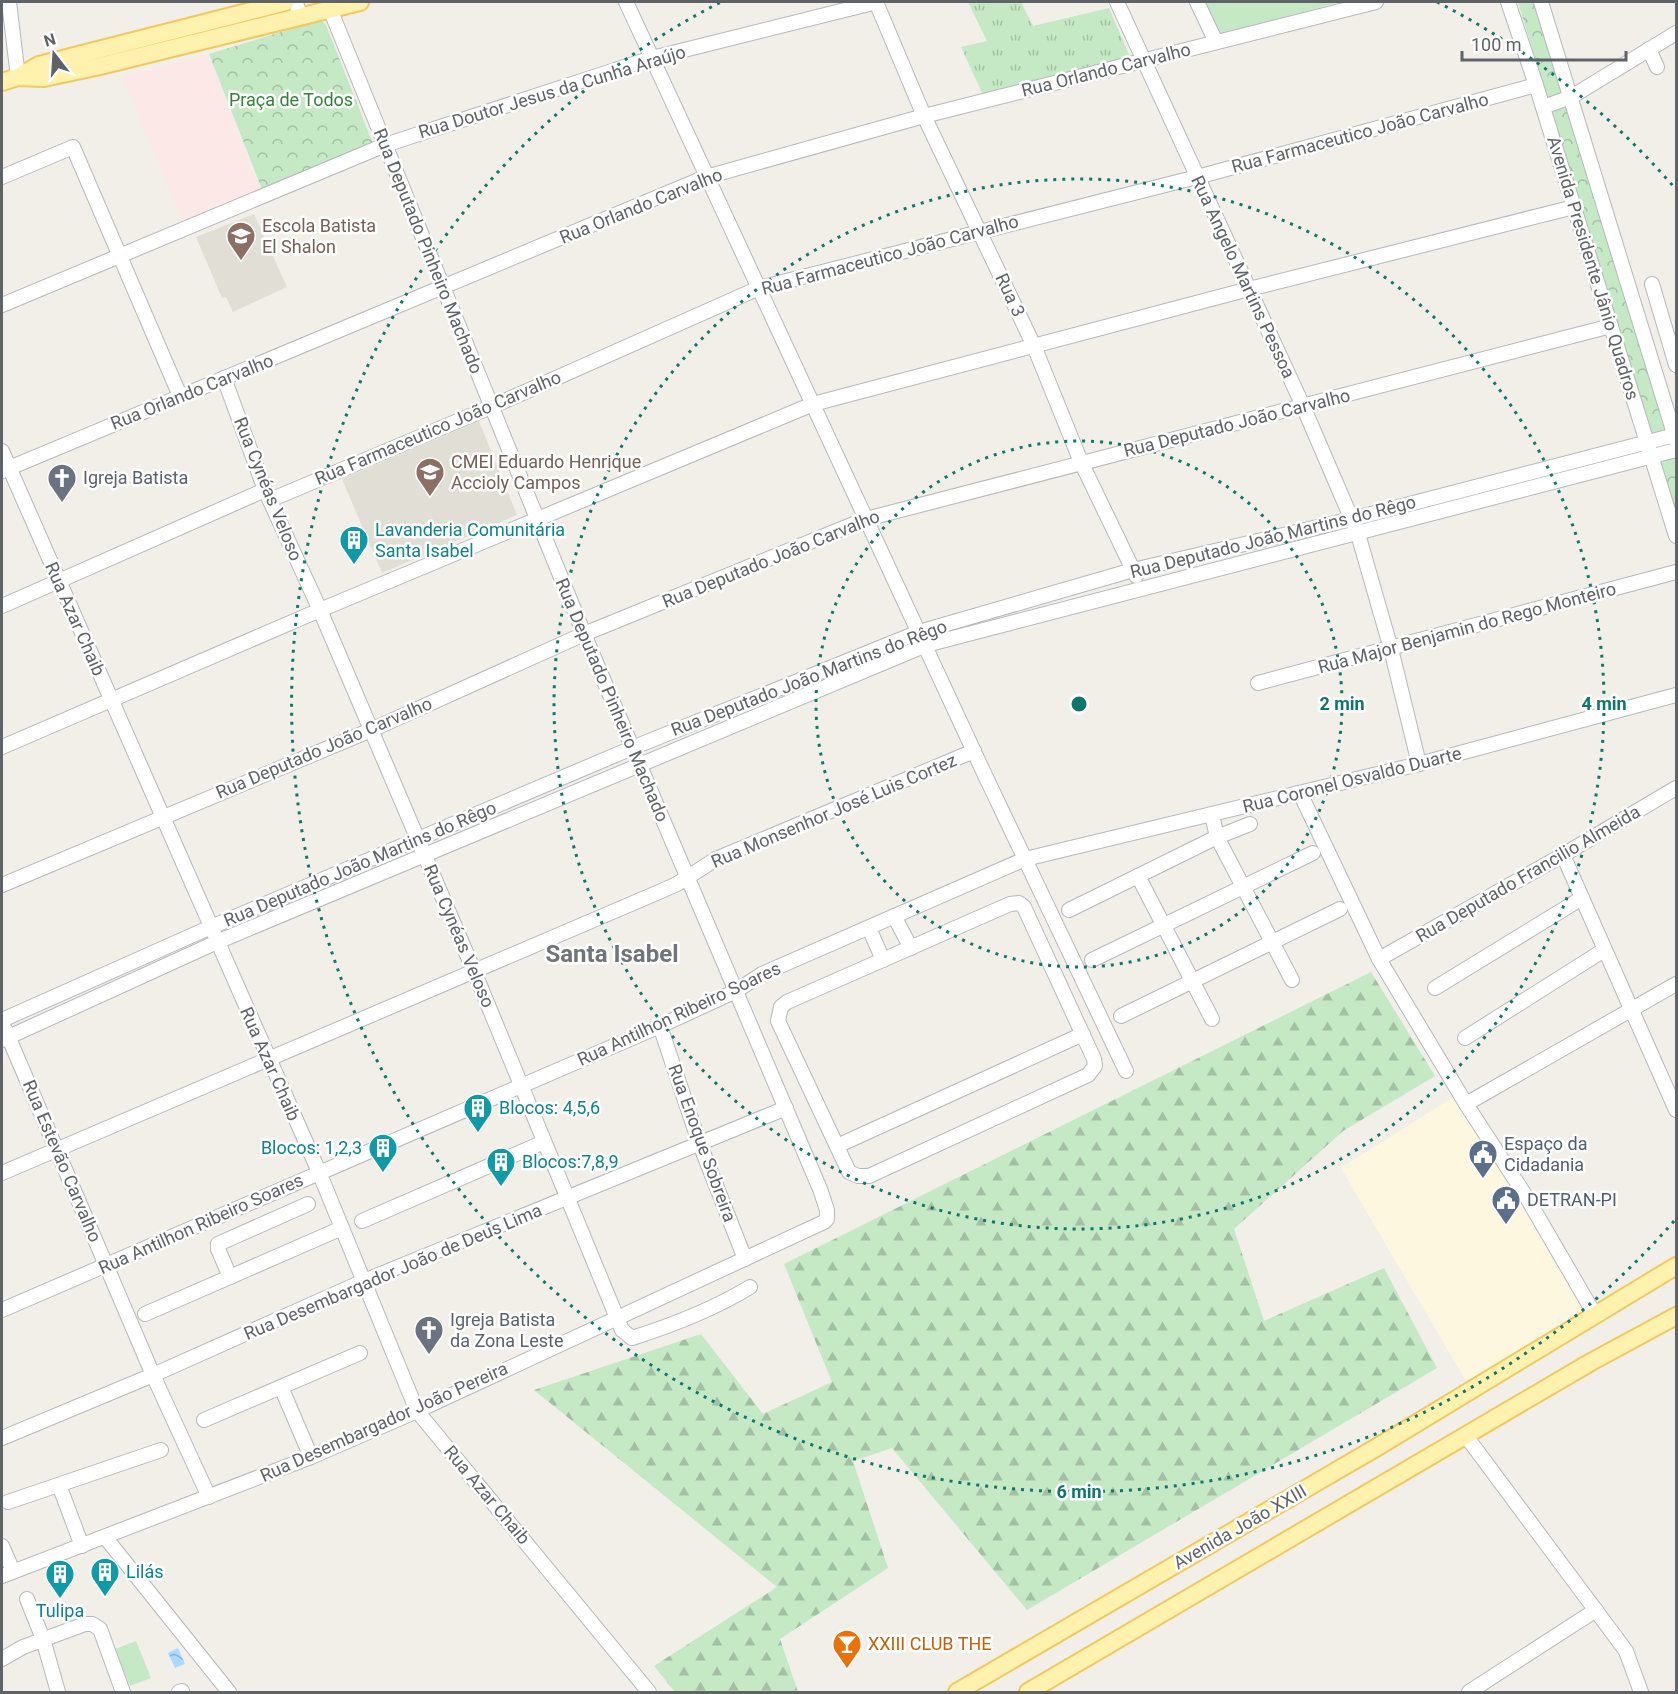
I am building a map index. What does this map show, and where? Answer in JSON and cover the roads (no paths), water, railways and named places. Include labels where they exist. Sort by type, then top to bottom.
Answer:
[{"type":"main road","points":[[2,82],[18,77],[39,65],[286,2]]},
{"type":"main road","points":[[18,77],[44,78],[298,9],[330,9],[360,2]]},
{"type":"main road","name":"Avenida João XXIII","points":[[957,1692],[1379,1446],[1677,1266]]},
{"type":"main road","name":"Avenida João XXIII","points":[[1522,1360],[1677,1278]]},
{"type":"main road","name":"Avenida João XXIII","points":[[1028,1692],[1591,1362],[1677,1306]]},
{"type":"main road","name":"Avenida João XXIII","points":[[1591,1362],[1677,1316]]},
{"type":"street","points":[[9,2],[18,77]]},
{"type":"street","points":[[626,2],[974,751],[1126,1071]]},
{"type":"street","name":"Rua Doutor Jesus da Cunha Araújo","points":[[2,305],[385,145],[652,58],[877,2]]},
{"type":"street","name":"Rua 3","points":[[877,2],[924,116],[1034,346],[1081,462],[1142,589]]},
{"type":"street","name":"Rua Angelo Martins Pessoa","points":[[1118,2],[1143,61],[1303,406],[1358,534],[1391,649],[1419,764]]},
{"type":"street","points":[[1197,2],[1216,42]]},
{"type":"street","name":"Rua Orlando Carvalho","points":[[5,469],[706,177],[924,116],[1376,2]]},
{"type":"street","name":"Avenida Presidente Jânio Quadros","points":[[1508,2],[1677,536]]},
{"type":"street","name":"Avenida Presidente Jânio Quadros","points":[[1541,2],[1676,438]]},
{"type":"street","name":"Rua Deputado Pinheiro Machado","points":[[330,9],[584,634],[825,1202],[828,1215],[824,1222]]},
{"type":"street","points":[[1543,107],[1570,97],[1677,33]]},
{"type":"street","points":[[1649,49],[1657,67]]},
{"type":"street","points":[[1628,62],[1633,76]]},
{"type":"street","name":"Rua Farmaceutico João Carvalho","points":[[2,606],[268,495],[491,407],[759,288],[1197,177],[1536,85]]},
{"type":"street","points":[[2,177],[73,147],[180,396]]},
{"type":"street","points":[[2,747],[320,610],[813,404],[1249,289],[1574,207]]},
{"type":"street","points":[[1652,284],[1677,365]]},
{"type":"street","name":"Rua Deputado João Carvalho","points":[[2,885],[371,730],[584,634],[866,519],[1611,326]]},
{"type":"street","name":"Rua Cynéas Veloso","points":[[224,378],[268,495],[320,610],[474,971],[622,1330],[632,1338],[667,1327],[750,1287]]},
{"type":"street","name":"Rua Deputado João Martins do Rêgo","points":[[2,1021],[211,927],[632,748],[919,632],[1133,570],[1352,519],[1648,443],[1676,438]]},
{"type":"street","name":"Rua Deputado João Martins do Rêgo","points":[[5,1038],[217,942],[926,645],[1677,450]]},
{"type":"street","name":"Rua Azar Chaib","points":[[2,451],[5,469],[112,701],[319,1172],[417,1411],[649,1692]]},
{"type":"street","name":"Rua Major Benjamin do Rego Monteiro","points":[[1258,683],[1677,572]]},
{"type":"street","name":"Rua Coronel Osvaldo Duarte","points":[[1025,859],[1300,794],[1677,695]]},
{"type":"street","name":"Rua Monsenhor José Luis Cortez","points":[[2,1173],[659,892],[716,860],[974,751]]},
{"type":"street","name":"Rua Deputado Francilio Almeida","points":[[1379,959],[1677,788]]},
{"type":"street","points":[[1300,794],[1379,959],[1466,1104],[1527,1198],[1595,1315]]},
{"type":"street","points":[[1212,815],[1217,837],[1292,980]]},
{"type":"street","points":[[1069,909],[1217,837],[1250,824]]},
{"type":"street","points":[[1092,960],[1313,853]]},
{"type":"street","points":[[1563,855],[1677,1110]]},
{"type":"street","name":"Rua Antilhon Ribeiro Soares","points":[[2,1310],[319,1172],[522,1087],[736,991],[762,974],[1025,859]]},
{"type":"street","points":[[1138,876],[1212,1019]]},
{"type":"street","points":[[1435,988],[1582,898]]},
{"type":"street","points":[[1019,903],[1024,908],[1083,1034],[1095,1066],[1088,1075],[869,1176],[858,1176],[849,1172],[778,1021],[781,1007],[787,1002],[911,948],[1010,904],[1019,903]]},
{"type":"street","points":[[1121,1016],[1340,909]]},
{"type":"street","points":[[894,916],[911,948]]},
{"type":"street","points":[[869,928],[883,960]]},
{"type":"street","points":[[1466,1038],[1605,950]]},
{"type":"street","points":[[1466,1104],[1677,984]]},
{"type":"street","name":"Rua Estevão Carvalho","points":[[2,1021],[5,1038],[57,1148],[105,1266],[209,1497]]},
{"type":"street","name":"Rua Enoque Sobreira","points":[[660,1026],[699,1142],[745,1259]]},
{"type":"street","points":[[837,1146],[1083,1034]]},
{"type":"street","name":"Rua Desembargador João de Deus Lima","points":[[2,1438],[153,1375],[364,1281],[786,1108]]},
{"type":"street","points":[[362,1221],[544,1142]]},
{"type":"street","points":[[230,1276],[218,1244],[308,1204]]},
{"type":"street","name":"Rua Desembargador João Pereira","points":[[7,1574],[311,1457],[417,1411],[824,1222]]},
{"type":"street","points":[[145,1314],[342,1228]]},
{"type":"street","points":[[204,1420],[360,1353]]},
{"type":"street","points":[[280,1388],[311,1457]]},
{"type":"street","points":[[1466,1436],[1626,1651],[1641,1692]]},
{"type":"street","points":[[8,1502],[161,1450]]},
{"type":"street","points":[[59,1485],[82,1546]]},
{"type":"street","points":[[105,1537],[229,1692]]},
{"type":"street","points":[[2,1546],[7,1574]]},
{"type":"street","points":[[27,1599],[43,1640],[58,1692]]},
{"type":"street","points":[[1469,1692],[1596,1610]]},
{"type":"street","points":[[2,1659],[17,1650],[84,1624],[96,1626],[100,1629],[123,1692]]},
{"type":"water","points":[[178,1648],[185,1664],[175,1668],[168,1653]]},
{"type":"place","name":"Escola Batista El Shalon","points":[[241,262]]},
{"type":"place","name":"CMEI Eduardo Henrique Accioly Campos","points":[[430,498]]},
{"type":"place","name":"Igreja Batista","points":[[62,504]]},
{"type":"place","name":"Lavanderia Comunitária Santa Isabel","points":[[354,566]]},
{"type":"place","name":"Blocos: 4,5,6","points":[[478,1134]]},
{"type":"place","name":"Blocos: 1,2,3","points":[[383,1174]]},
{"type":"place","name":"Espaço da Cidadania","points":[[1483,1180]]},
{"type":"place","name":"Blocos:7,8,9","points":[[501,1188]]},
{"type":"place","name":"DETRAN-PI","points":[[1506,1226]]},
{"type":"place","name":"Igreja Batista da Zona Leste","points":[[429,1356]]},
{"type":"place","name":"Lilás","points":[[105,1598]]},
{"type":"place","name":"Tulipa","points":[[60,1600]]},
{"type":"place","name":"XXIII CLUB THE","points":[[847,1670]]},
{"type":"district","name":"Santa Isabel","points":[[612,954]]},
{"type":"park label","name":"Praça de Todos","points":[[291,100]]}]
